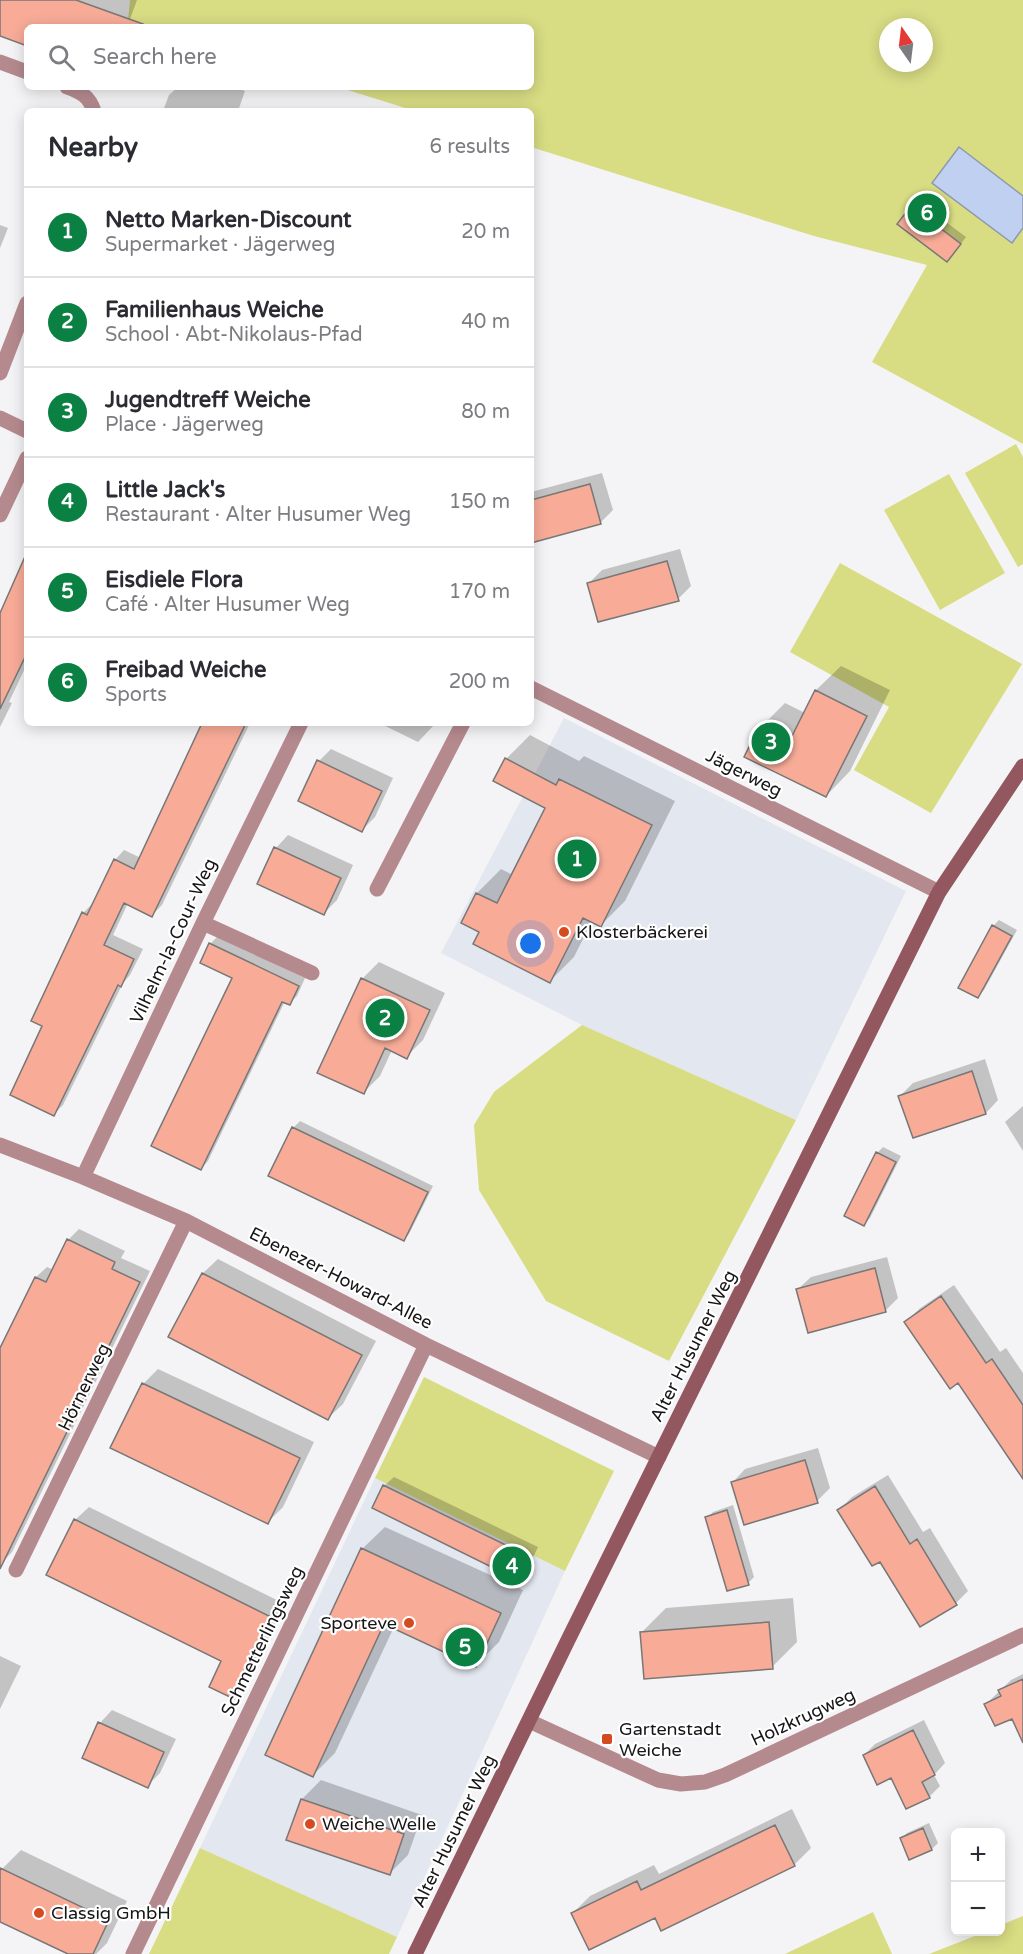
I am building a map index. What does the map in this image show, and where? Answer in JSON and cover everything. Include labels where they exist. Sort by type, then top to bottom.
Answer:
[{"type":"street","points":[[0,62],[24,71]]},
{"type":"street","points":[[74,90],[90,100],[93,108]]},
{"type":"street","points":[[0,373],[24,311]]},
{"type":"street","points":[[0,418],[24,430]]},
{"type":"street","points":[[0,515],[24,464]]},
{"type":"street","name":"Jägerweg","points":[[534,690],[939,892]]},
{"type":"street","name":"Vilhelm-la-Cour-Weg","points":[[83,1177],[300,726]]},
{"type":"street","points":[[377,889],[461,726]]},
{"type":"street","name":"Alter Husumer Weg","points":[[415,1954],[939,892],[1023,766]]},
{"type":"street","points":[[203,923],[312,973]]},
{"type":"street","name":"Ebenezer-Howard-Allee","points":[[0,1145],[186,1221],[426,1345],[659,1457]]},
{"type":"street","name":"Hörnerweg","points":[[16,1570],[186,1221]]},
{"type":"street","name":"Schmetterlingsweg","points":[[133,1954],[426,1345]]},
{"type":"street","name":"Holzkrugweg","points":[[530,1721],[658,1780],[681,1784],[705,1782],[763,1758],[1023,1635]]},
{"type":"shaded area","points":[[564,718],[906,891],[796,1120],[582,1025],[441,953]]},
{"type":"shaded area","points":[[375,1478],[565,1571],[397,1937],[200,1848]]},
{"type":"green space","points":[[130,0],[1023,0],[1023,444],[872,362],[927,265],[814,236],[534,148],[534,108],[405,108],[348,90],[534,90],[534,24],[138,24],[128,21]]},
{"type":"green space","points":[[1016,444],[1023,457],[1023,564],[1018,567],[965,473]]},
{"type":"green space","points":[[949,474],[1005,573],[940,610],[884,510]]},
{"type":"green space","points":[[840,563],[1022,664],[931,813],[854,770],[889,707],[790,652]]},
{"type":"green space","points":[[582,1025],[796,1120],[669,1361],[546,1301],[479,1190],[474,1125],[494,1092]]},
{"type":"green space","points":[[424,1377],[614,1471],[565,1571],[375,1478]]},
{"type":"green space","points":[[200,1848],[397,1937],[389,1954],[149,1954]]},
{"type":"green space","points":[[873,1912],[892,1954],[785,1954]]},
{"type":"green space","points":[[1023,1916],[1023,1954],[929,1954],[975,1936],[1005,1936],[1005,1923]]},
{"type":"water","points":[[959,147],[1023,196],[1023,228],[1012,243],[932,183]]},
{"type":"building","points":[[0,0],[76,0],[143,24],[24,24],[24,45],[0,36]]},
{"type":"building","points":[[911,206],[961,244],[947,262],[897,224]]},
{"type":"building","points":[[590,484],[601,524],[534,542],[534,499]]},
{"type":"building","points":[[24,559],[24,659],[0,709],[0,613]]},
{"type":"building","points":[[667,561],[679,601],[598,622],[587,583]]},
{"type":"building","points":[[815,690],[867,716],[826,797],[744,757],[759,727],[789,742]]},
{"type":"building","points":[[201,726],[245,726],[152,917],[124,903],[104,945],[134,959],[121,987],[118,985],[54,1116],[10,1095],[42,1026],[31,1021],[82,912],[87,915],[114,859],[134,869]]},
{"type":"building","points":[[505,758],[556,785],[559,779],[652,825],[601,927],[583,918],[550,983],[473,944],[479,932],[461,923],[476,893],[497,903],[545,808],[493,781]]},
{"type":"building","points":[[317,760],[382,791],[362,832],[298,801]]},
{"type":"building","points":[[274,847],[341,878],[324,915],[257,884]]},
{"type":"building","points":[[992,925],[1012,936],[978,998],[958,988]]},
{"type":"building","points":[[209,943],[299,986],[290,1005],[282,1002],[201,1170],[151,1146],[232,978],[200,963]]},
{"type":"building","points":[[361,978],[430,1010],[407,1059],[385,1048],[364,1094],[317,1073]]},
{"type":"building","points":[[972,1071],[986,1114],[913,1138],[898,1096]]},
{"type":"building","points":[[292,1127],[428,1192],[404,1241],[268,1176]]},
{"type":"building","points":[[876,1152],[896,1162],[864,1226],[844,1216]]},
{"type":"building","points":[[67,1239],[115,1262],[112,1269],[140,1282],[0,1569],[0,1348],[35,1277],[46,1282]]},
{"type":"building","points":[[875,1268],[886,1312],[808,1333],[796,1289]]},
{"type":"building","points":[[202,1273],[362,1355],[328,1420],[168,1337]]},
{"type":"building","points":[[941,1296],[986,1363],[992,1359],[1023,1405],[1023,1479],[958,1383],[950,1389],[904,1322]]},
{"type":"building","points":[[142,1383],[300,1458],[268,1524],[110,1448]]},
{"type":"building","points":[[805,1460],[818,1503],[744,1525],[731,1482]]},
{"type":"building","points":[[383,1485],[530,1557],[518,1580],[372,1508]]},
{"type":"building","points":[[875,1486],[910,1544],[917,1539],[957,1605],[920,1627],[880,1562],[872,1566],[837,1510]]},
{"type":"building","points":[[727,1510],[749,1585],[727,1591],[705,1517]]},
{"type":"building","points":[[74,1519],[273,1618],[234,1699],[209,1687],[221,1661],[46,1575]]},
{"type":"building","points":[[361,1548],[501,1613],[476,1667],[384,1624],[313,1777],[265,1755]]},
{"type":"building","points":[[769,1622],[773,1669],[644,1679],[640,1632]]},
{"type":"building","points":[[1023,1679],[1023,1743],[1012,1719],[995,1726],[984,1704],[1001,1696],[998,1690]]},
{"type":"building","points":[[98,1722],[164,1752],[148,1788],[82,1758]]},
{"type":"building","points":[[913,1730],[935,1775],[922,1782],[930,1798],[906,1809],[891,1778],[877,1785],[863,1755]]},
{"type":"building","points":[[301,1799],[404,1834],[390,1875],[286,1840]]},
{"type":"building","points":[[775,1825],[795,1866],[661,1931],[655,1918],[589,1950],[571,1913],[637,1881],[641,1890]]},
{"type":"building","points":[[923,1828],[932,1850],[909,1860],[900,1838]]},
{"type":"building","points":[[0,1868],[109,1920],[93,1954],[68,1954],[0,1922]]},
{"type":"place","name":"Freibad Weiche","points":[[927,213]]},
{"type":"place","name":"Jugendtreff Weiche","points":[[771,742]]},
{"type":"place","name":"Netto Marken-Discount","points":[[577,859]]},
{"type":"place","name":"Klosterbäckerei","points":[[564,932]]},
{"type":"place","name":"Familienhaus Weiche","points":[[385,1018]]},
{"type":"place","name":"Little Jack's","points":[[512,1566]]},
{"type":"place","name":"Sporteve","points":[[409,1623]]},
{"type":"place","name":"Eisdiele Flora","points":[[465,1647]]},
{"type":"place","name":"Gartenstadt Weiche","points":[[607,1739]]},
{"type":"place","name":"Weiche Welle","points":[[310,1824]]},
{"type":"place","name":"Classig GmbH","points":[[39,1913]]}]
